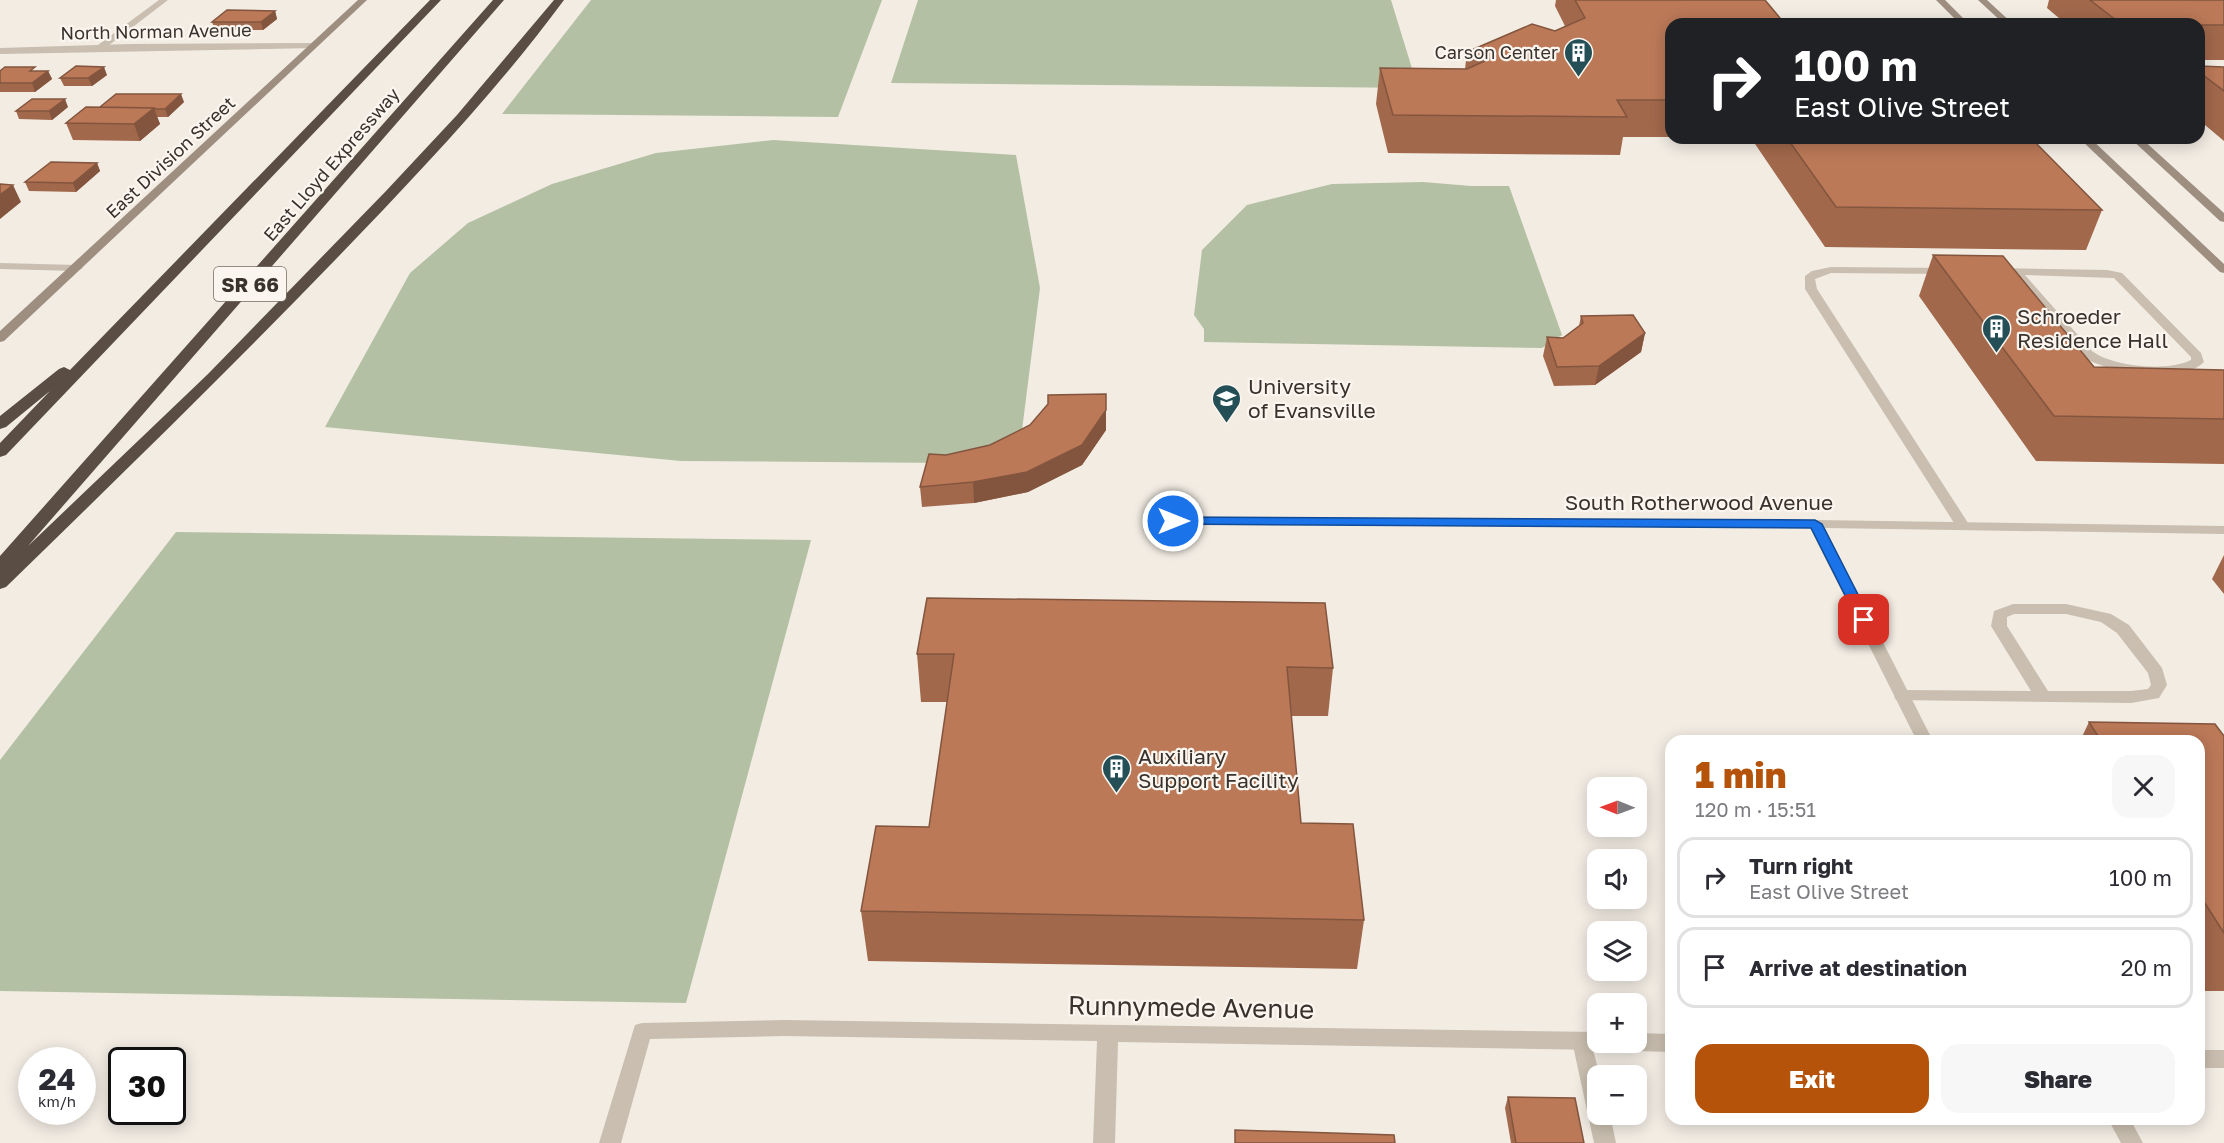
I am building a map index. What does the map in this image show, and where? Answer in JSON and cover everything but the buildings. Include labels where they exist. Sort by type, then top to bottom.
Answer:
[{"type":"highway","name":"East Lloyd Expressway","points":[[0,453],[436,0]]},
{"type":"highway","name":"East Lloyd Expressway","points":[[0,567],[499,0]]},
{"type":"highway","points":[[0,583],[213,377],[390,195],[460,118],[559,0]]},
{"type":"highway","points":[[0,424],[124,324]]},
{"type":"street","points":[[101,47],[164,0]]},
{"type":"street","name":"East Division Street","points":[[0,338],[363,0]]},
{"type":"street","points":[[1940,0],[1959,18]]},
{"type":"street","points":[[1982,0],[2002,18]]},
{"type":"street","name":"North Norman Avenue","points":[[0,51],[101,47],[313,46]]},
{"type":"street","points":[[2090,144],[2224,270]]},
{"type":"street","points":[[2142,144],[2224,219]]},
{"type":"street","points":[[0,266],[77,268]]},
{"type":"street","points":[[1958,271],[1831,270],[1816,273],[1809,278],[1811,289],[1964,526]]},
{"type":"street","points":[[1981,271],[2107,273],[2118,275],[2126,280],[2197,356],[2198,362],[2193,367],[2181,369],[2127,368],[2111,366],[2098,361],[2088,354],[2016,272]]},
{"type":"street","name":"South Rotherwood Avenue","points":[[1173,521],[1815,524],[2224,530]]},
{"type":"street","points":[[1815,524],[1922,735]]},
{"type":"street","points":[[1902,696],[2043,697],[2131,697],[2153,694],[2159,685],[2156,672],[2123,629],[2106,618],[2066,609],[2013,609],[1999,614],[1998,626],[2043,697]]},
{"type":"street","name":"Runnymede Avenue","points":[[610,1143],[642,1031],[784,1028],[1587,1041]]},
{"type":"street","points":[[1104,1143],[1108,1032]]},
{"type":"street","points":[[1647,1042],[1665,1043]]},
{"type":"street","points":[[2205,1059],[2224,1059]]},
{"type":"street","points":[[1601,1125],[1605,1143]]},
{"type":"street","points":[[2122,1125],[2132,1143]]},
{"type":"green space","points":[[591,0],[882,0],[838,117],[502,114]]},
{"type":"green space","points":[[918,0],[1391,0],[1418,88],[891,83]]},
{"type":"green space","points":[[773,140],[1016,155],[1040,288],[1022,430],[987,452],[949,463],[681,461],[325,427],[410,273],[468,223],[552,184],[656,153]]},
{"type":"green space","points":[[1423,182],[1509,186],[1562,335],[1542,348],[1204,342],[1204,329],[1194,315],[1202,250],[1247,205],[1332,184]]},
{"type":"green space","points":[[176,532],[811,540],[686,1003],[0,991],[0,760]]},
{"type":"place","name":"Carson Center","points":[[1579,78]]},
{"type":"place","name":"Schroeder Residence Hall","points":[[1996,354]]},
{"type":"place","name":"University of Evansville","points":[[1227,424]]},
{"type":"place","name":"Auxiliary Support Facility","points":[[1117,794]]},
{"type":"route","points":[[1173,521],[1815,524],[1864,620]]}]
